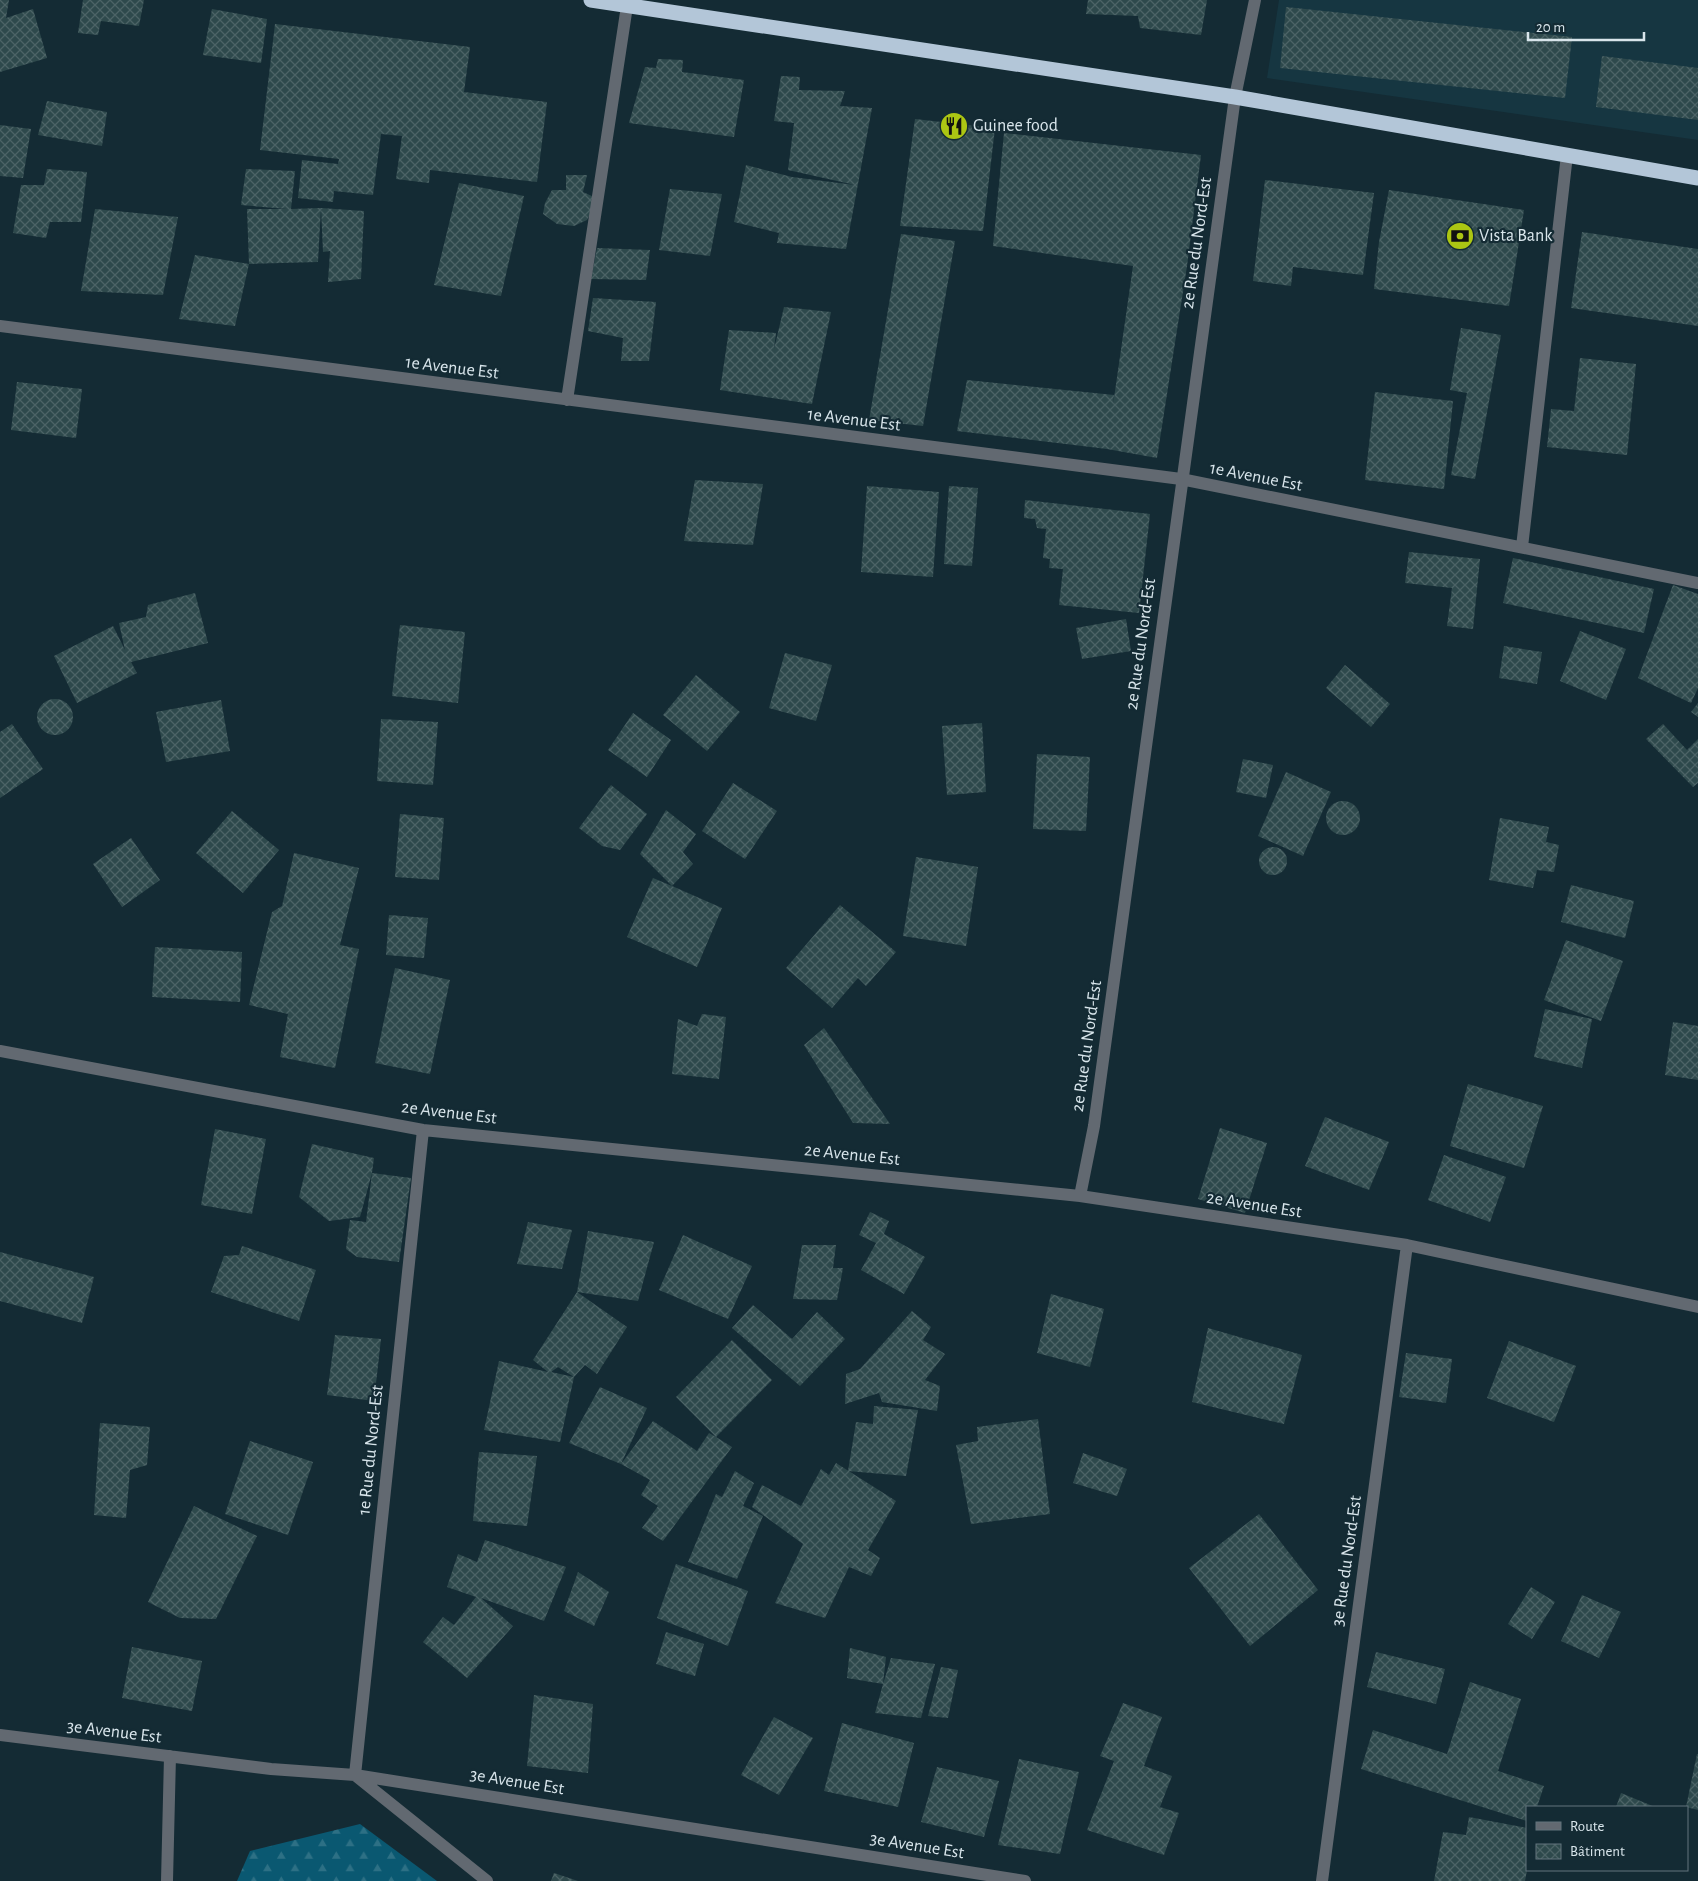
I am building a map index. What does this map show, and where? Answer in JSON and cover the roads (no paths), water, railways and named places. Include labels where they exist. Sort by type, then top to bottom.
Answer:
[{"type":"highway","points":[[591,0],[608,1],[627,6],[1235,97],[1698,178]]},
{"type":"street","name":"2e Rue du Nord-Est","points":[[1080,1196],[1095,1116],[1235,97],[1255,0]]},
{"type":"street","points":[[567,400],[627,6]]},
{"type":"street","points":[[1522,547],[1567,155]]},
{"type":"street","name":"1e Avenue Est","points":[[0,326],[1181,480],[1698,582]]},
{"type":"street","name":"2e Avenue Est","points":[[0,1051],[422,1130],[1080,1196],[1407,1245],[1698,1307]]},
{"type":"street","name":"1e Rue du Nord-Est","points":[[355,1774],[422,1130]]},
{"type":"street","name":"3e Rue du Nord-Est","points":[[1322,1881],[1407,1245]]},
{"type":"street","name":"3e Avenue Est","points":[[0,1735],[271,1769],[355,1774],[1026,1881]]},
{"type":"street","points":[[166,1881],[170,1756]]},
{"type":"street","points":[[355,1774],[486,1881]]},
{"type":"place","name":"Guinee food","points":[[954,126]]},
{"type":"place","name":"Vista Bank","points":[[1460,236]]}]
